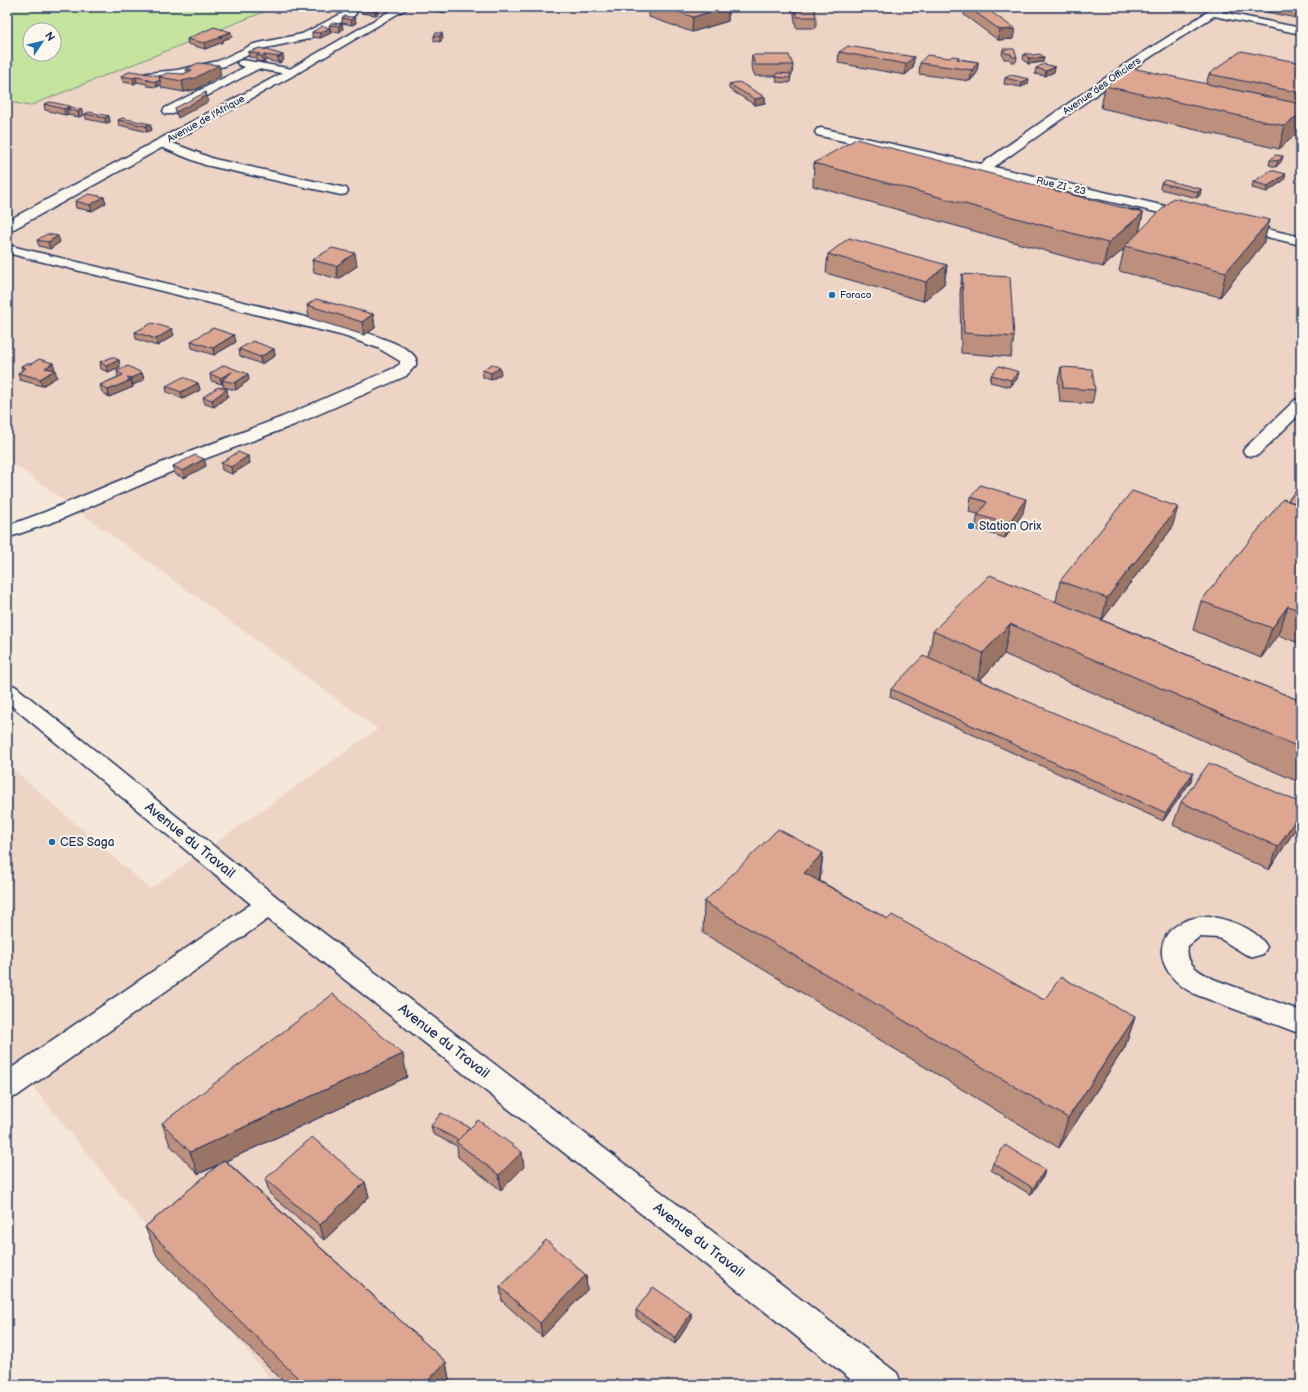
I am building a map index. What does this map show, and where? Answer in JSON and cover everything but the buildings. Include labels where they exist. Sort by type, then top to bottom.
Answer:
[{"type":"street","points":[[148,76],[177,73],[220,64],[258,46],[305,37],[351,13],[354,7]]},
{"type":"street","name":"Avenue de l'Afrique","points":[[7,227],[292,72],[404,7]]},
{"type":"street","points":[[1217,10],[1301,31]]},
{"type":"street","name":"Avenue des Officiers","points":[[983,169],[1128,67],[1217,10]]},
{"type":"street","points":[[230,60],[292,72]]},
{"type":"street","points":[[169,111],[257,65]]},
{"type":"street","name":"Rue ZI - 23","points":[[821,132],[1202,218]]},
{"type":"street","points":[[162,143],[215,164],[340,191]]},
{"type":"street","points":[[1225,223],[1301,241]]},
{"type":"street","points":[[7,249],[177,289],[339,330],[383,344],[401,352],[408,359],[408,365],[400,372],[288,420],[172,465],[52,516],[7,532]]},
{"type":"street","points":[[1252,451],[1301,404]]},
{"type":"street","name":"Avenue du Travail","points":[[7,691],[269,905],[885,1385]]},
{"type":"street","points":[[7,1087],[269,905]]},
{"type":"street","points":[[1254,947],[1242,937],[1228,930],[1212,926],[1198,927],[1186,931],[1177,939],[1174,949],[1176,961],[1183,973],[1201,985],[1301,1023]]},
{"type":"shaded area","points":[[276,7],[1301,7],[1301,1385],[275,1385],[7,1055],[7,764],[150,889],[378,729],[7,459],[7,101],[29,106]]},
{"type":"green space","points":[[7,7],[276,7],[29,106],[7,101]]},
{"type":"place","name":"Foraco","points":[[832,295]]},
{"type":"place","name":"Station Orix","points":[[971,526]]},
{"type":"place","name":"CES Saga","points":[[52,842]]}]
